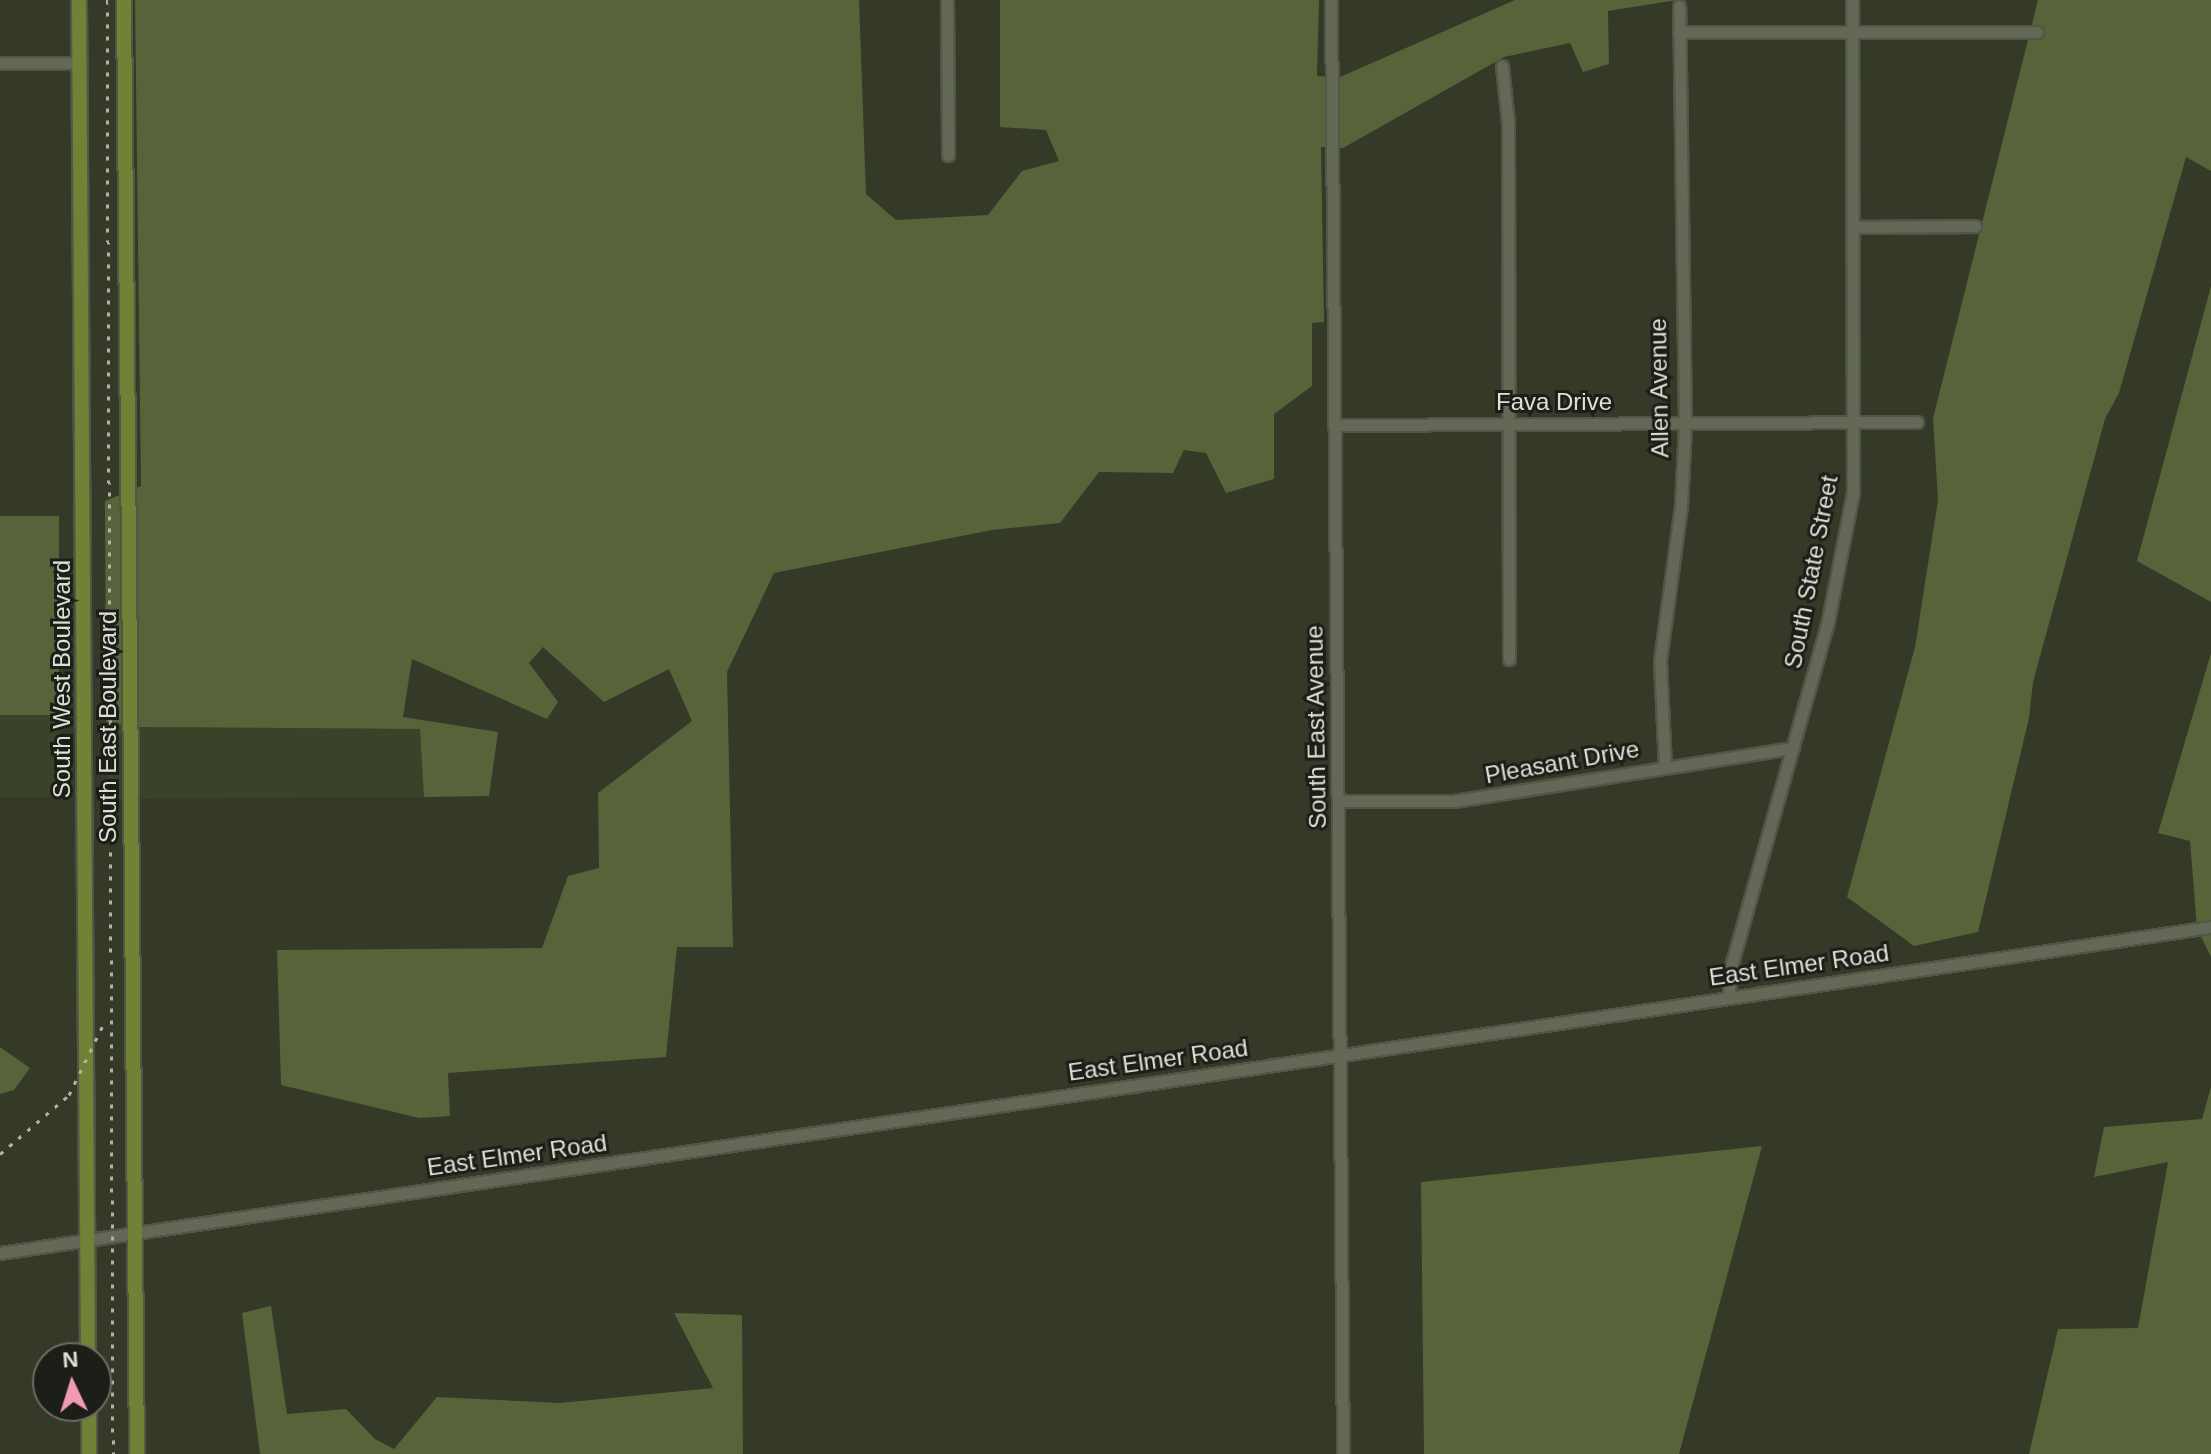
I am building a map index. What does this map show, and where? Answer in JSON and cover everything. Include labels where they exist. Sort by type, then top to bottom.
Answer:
[{"type":"main road","name":"South West Boulevard","points":[[79,0],[88,1342]]},
{"type":"main road","name":"South East Boulevard","points":[[124,0],[137,1454]]},
{"type":"main road","points":[[89,1422],[89,1454]]},
{"type":"street","points":[[947,0],[948,155]]},
{"type":"street","name":"South East Avenue","points":[[1331,0],[1343,1454]]},
{"type":"street","name":"South State Street","points":[[1729,998],[1730,970],[1827,626],[1849,518],[1856,422],[1852,0]]},
{"type":"street","name":"Allen Avenue","points":[[1665,767],[1660,661],[1681,506],[1685,423],[1679,6]]},
{"type":"street","points":[[1679,32],[2037,32]]},
{"type":"street","points":[[0,63],[79,63]]},
{"type":"street","points":[[1502,66],[1508,142],[1509,659]]},
{"type":"street","points":[[1854,227],[1975,226]]},
{"type":"street","name":"Fava Drive","points":[[1335,425],[1917,422]]},
{"type":"street","name":"Pleasant Drive","points":[[1338,801],[1454,801],[1793,748]]},
{"type":"street","name":"East Elmer Road","points":[[0,1253],[2211,927]]},
{"type":"shaded area","points":[[135,0],[859,0],[866,194],[896,220],[988,215],[1022,171],[1059,161],[1046,130],[1000,127],[1000,0],[1319,0],[1317,76],[1340,77],[1515,0],[1677,0],[1608,11],[1609,64],[1583,72],[1570,43],[1504,57],[1343,148],[1321,147],[1324,322],[1312,323],[1312,386],[1274,414],[1274,479],[1226,493],[1206,453],[1184,450],[1173,473],[1099,472],[1060,523],[992,530],[774,573],[727,672],[733,947],[677,947],[666,1057],[448,1073],[450,1116],[419,1118],[281,1085],[277,950],[542,948],[568,876],[599,868],[598,793],[692,721],[669,669],[604,702],[543,647],[529,663],[558,702],[547,719],[412,659],[403,717],[498,732],[489,796],[424,797],[420,729],[138,727],[106,722],[105,501],[141,486]]},
{"type":"shaded area","points":[[2038,0],[2211,0],[2211,171],[2186,157],[2119,393],[2105,419],[2033,682],[2029,718],[1978,932],[1914,946],[1847,897],[1915,647],[1938,500],[1933,418]]},
{"type":"shaded area","points":[[2211,286],[2211,602],[2137,561]]},
{"type":"shaded area","points":[[0,516],[59,516],[59,715],[0,715]]},
{"type":"shaded area","points":[[2211,653],[2211,957],[2197,928],[2190,841],[2158,833]]},
{"type":"shaded area","points":[[0,715],[60,715],[60,797],[0,797]]},
{"type":"shaded area","points":[[106,722],[138,727],[421,729],[424,797],[107,799]]},
{"type":"shaded area","points":[[0,1047],[30,1068],[14,1090],[0,1094]]},
{"type":"shaded area","points":[[2211,1087],[2211,1454],[2029,1454],[2058,1329],[2138,1328],[2168,1162],[2094,1177],[2104,1127],[2202,1119]]},
{"type":"shaded area","points":[[1762,1146],[1679,1454],[1424,1454],[1421,1182]]},
{"type":"shaded area","points":[[271,1306],[287,1414],[346,1409],[375,1439],[394,1449],[437,1397],[560,1403],[713,1388],[674,1313],[742,1315],[743,1454],[260,1454],[242,1313]]},
{"type":"railway","points":[[107,0],[113,1454]]},
{"type":"railway","points":[[0,1154],[69,1095],[103,1025]]}]
